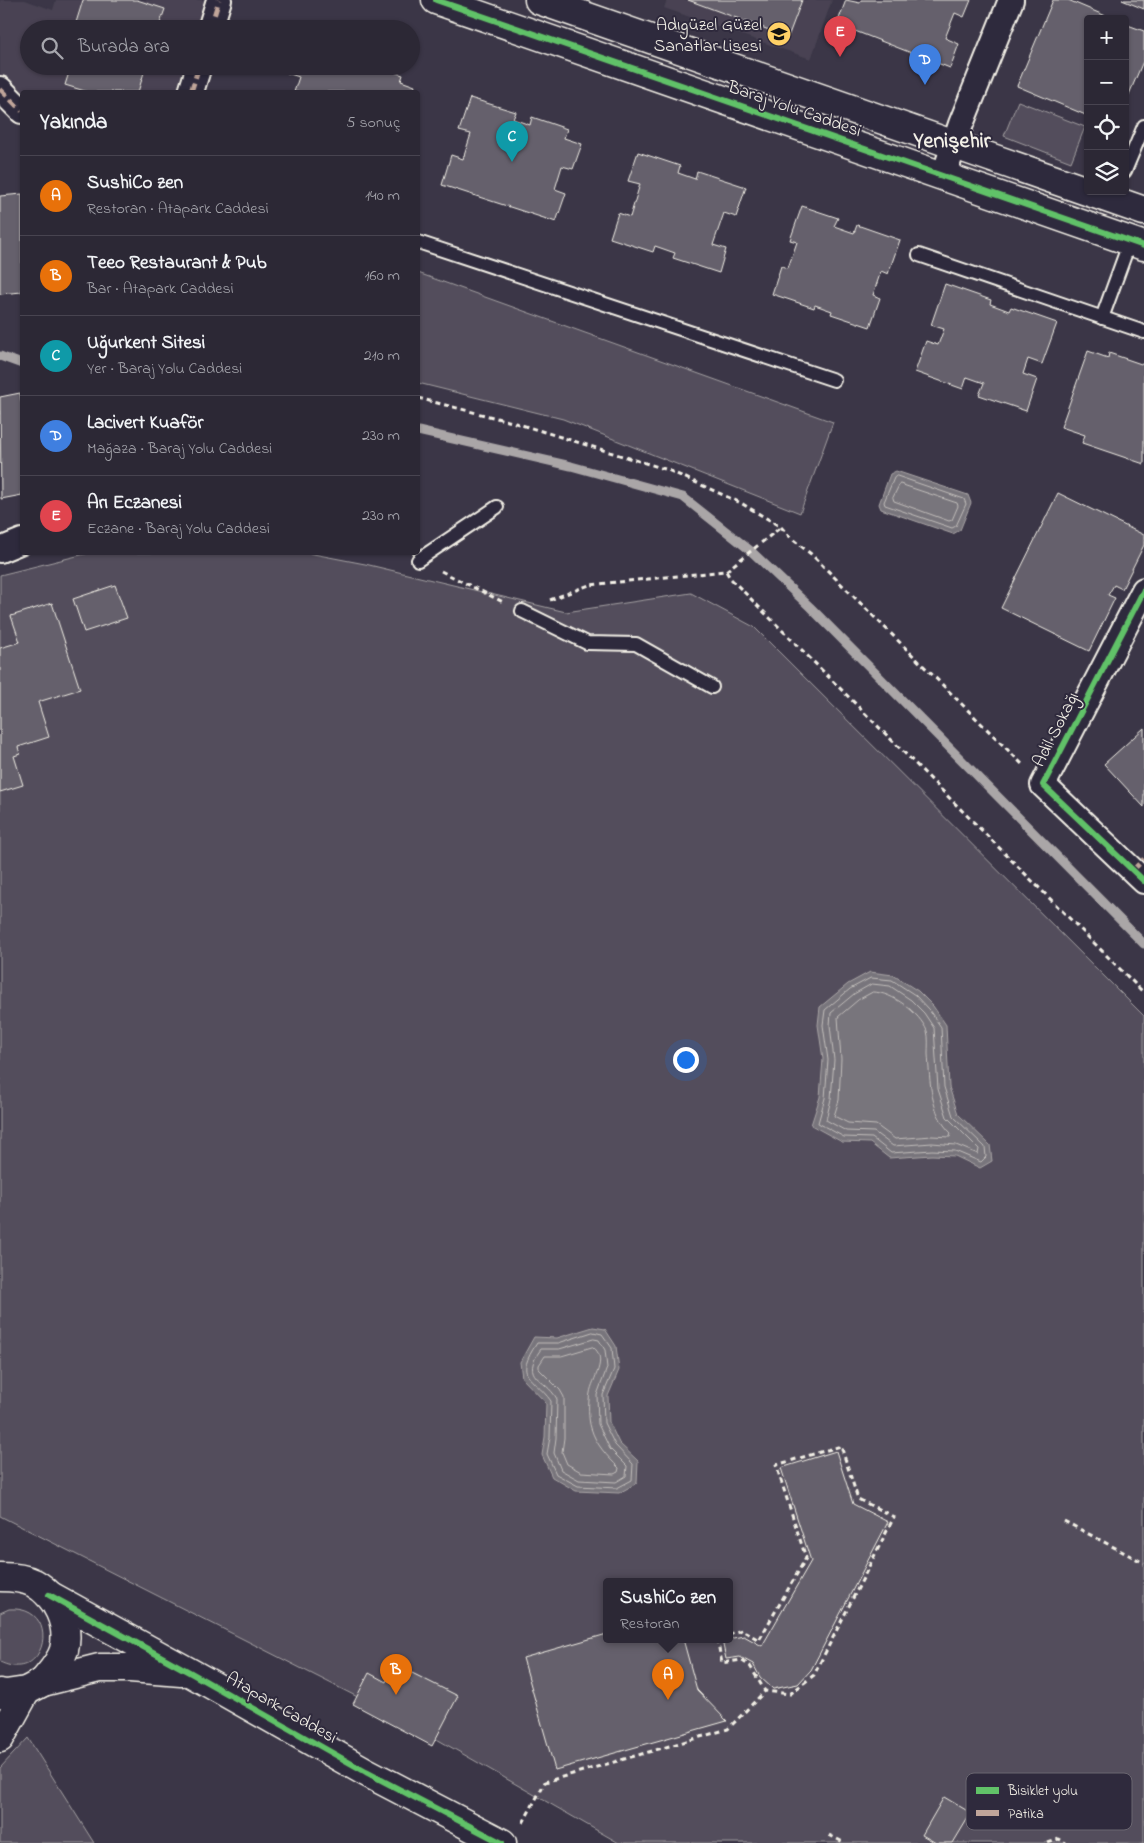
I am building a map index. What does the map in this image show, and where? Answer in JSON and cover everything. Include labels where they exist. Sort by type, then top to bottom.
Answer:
[{"type":"street","points":[[213,20],[219,0]]},
{"type":"street","name":"Baraj Yolu Caddesi","points":[[436,0],[1137,243]]},
{"type":"street","name":"Baraj Yolu Caddesi","points":[[538,0],[954,145],[1115,196],[1144,211]]},
{"type":"street","points":[[944,175],[961,124],[1010,0]]},
{"type":"street","points":[[192,90],[196,75]]},
{"type":"street","points":[[0,89],[20,109]]},
{"type":"street","points":[[0,550],[20,542]]},
{"type":"street","name":"Adil Sokağı","points":[[1140,870],[1043,785],[1144,590]]},
{"type":"street","name":"Atapark Caddesi","points":[[0,1577],[15,1577],[34,1583],[49,1595],[192,1673],[366,1772],[512,1834]]},
{"type":"street","points":[[0,1738],[23,1689],[56,1667],[64,1650],[65,1630],[60,1611],[49,1595]]},
{"type":"street","points":[[23,1689],[100,1668],[130,1668],[192,1673]]},
{"type":"lane","points":[[1129,164],[1140,146],[1144,126]]},
{"type":"lane","points":[[420,243],[834,380]]},
{"type":"lane","points":[[1102,318],[1137,243]]},
{"type":"lane","points":[[919,255],[1144,332]]},
{"type":"lane","points":[[418,560],[497,507]]},
{"type":"lane","points":[[522,611],[587,643],[636,644],[712,687]]},
{"type":"path","points":[[420,399],[512,422],[668,470],[741,503],[781,527],[811,554],[1043,785]]},
{"type":"path","points":[[418,560],[522,611],[589,585],[726,571],[781,527]]},
{"type":"path","points":[[726,571],[730,578],[1144,993]]},
{"type":"path","points":[[512,1834],[545,1782],[728,1729],[765,1692],[790,1694],[814,1675],[894,1517],[858,1499],[841,1446],[776,1465],[806,1558],[759,1640],[742,1630],[733,1633]]},
{"type":"path","points":[[1064,1521],[1144,1564]]},
{"type":"path","points":[[718,1643],[722,1663],[740,1660],[750,1666],[765,1692]]},
{"type":"path","points":[[829,1835],[845,1843]]},
{"type":"path","points":[[1048,1843],[1059,1840],[1066,1843]]},
{"type":"shaded area","points":[[0,0],[25,0],[53,10],[56,0],[210,0],[204,20],[20,20],[20,75],[185,75],[180,90],[20,90],[20,101],[0,93]]},
{"type":"shaded area","name":"Adıgüzel Güzel Sanatlar Lisesi","points":[[667,0],[832,0],[811,59],[664,8]]},
{"type":"shaded area","points":[[1018,101],[1084,127],[1071,162],[1004,136]]},
{"type":"shaded area","points":[[420,274],[833,422],[800,513],[563,419],[420,383]]},
{"type":"shaded area","points":[[81,555],[318,555],[365,564],[566,612],[691,593],[754,627],[1144,1016],[1144,1843],[619,1843],[405,1721],[0,1516],[0,575]]},
{"type":"shaded area","points":[[9,1609],[26,1611],[37,1619],[42,1630],[42,1643],[38,1654],[29,1663],[16,1666],[0,1662],[0,1613]]},
{"type":"shaded area","points":[[28,1738],[94,1843],[0,1843],[0,1768]]},
{"type":"water","points":[[896,471],[968,495],[971,503],[960,530],[953,534],[881,509],[879,504],[890,474]]},
{"type":"water","points":[[870,972],[893,975],[918,991],[933,1006],[946,1025],[949,1087],[958,1114],[990,1145],[992,1161],[980,1168],[955,1156],[932,1155],[889,1158],[870,1143],[842,1142],[811,1125],[820,1097],[823,1059],[818,1025],[820,1007],[848,984]]},
{"type":"water","points":[[593,1327],[605,1329],[616,1346],[619,1370],[608,1396],[609,1422],[619,1443],[638,1461],[637,1483],[619,1493],[576,1491],[552,1477],[542,1455],[545,1437],[546,1403],[522,1378],[520,1362],[534,1337],[557,1338]]},
{"type":"building","points":[[83,0],[137,0],[165,9],[161,20],[77,20]]},
{"type":"building","points":[[688,0],[802,0],[788,37]]},
{"type":"building","points":[[846,0],[860,3],[861,0],[971,0],[964,17],[955,13],[945,38],[959,44],[950,68],[837,24]]},
{"type":"building","points":[[1053,0],[1068,0],[1104,15],[1084,15],[1084,114],[1017,86]]},
{"type":"building","points":[[1122,0],[1144,0],[1144,9]]},
{"type":"building","points":[[1129,25],[1144,31],[1144,59],[1129,95]]},
{"type":"building","points":[[68,75],[143,75],[139,90],[81,90],[65,85]]},
{"type":"building","points":[[293,75],[403,75],[401,81],[415,86],[414,90],[295,90],[299,77]]},
{"type":"building","points":[[470,98],[516,112],[513,119],[530,125],[532,117],[567,129],[564,138],[582,144],[573,169],[562,166],[555,189],[566,193],[556,222],[442,185],[451,155],[463,159],[471,134],[459,131]]},
{"type":"building","points":[[638,152],[680,166],[678,173],[695,179],[697,171],[746,187],[736,217],[724,213],[713,245],[726,249],[719,273],[673,258],[675,253],[655,246],[653,252],[610,238],[618,213],[630,217],[640,184],[628,181]]},
{"type":"building","points":[[20,194],[20,292],[0,294],[0,196]]},
{"type":"building","points":[[802,206],[838,218],[834,226],[854,233],[857,225],[900,240],[888,274],[881,271],[873,295],[880,298],[870,327],[831,314],[832,311],[815,305],[814,308],[772,294],[781,266],[788,268],[797,242],[790,240]]},
{"type":"building","points":[[945,284],[991,300],[990,304],[1009,311],[1011,307],[1057,323],[1042,364],[1028,359],[1023,374],[1037,379],[1026,411],[979,395],[984,383],[967,377],[963,389],[915,372],[926,341],[938,345],[944,329],[931,325]]},
{"type":"building","points":[[1088,351],[1108,358],[1109,353],[1144,365],[1144,464],[1082,443],[1085,435],[1061,427]]},
{"type":"building","points":[[20,393],[20,495],[1,499],[0,397]]},
{"type":"building","points":[[1058,493],[1144,535],[1144,545],[1122,589],[1114,585],[1108,595],[1115,598],[1089,651],[1001,608]]},
{"type":"building","points":[[115,585],[127,618],[84,632],[73,599]]},
{"type":"building","points":[[52,603],[80,689],[38,702],[49,737],[18,747],[20,754],[14,756],[23,785],[0,792],[0,648],[20,642],[11,616]]},
{"type":"building","points":[[1144,728],[1144,807],[1104,764]]},
{"type":"building","points":[[836,1451],[853,1504],[888,1522],[811,1670],[798,1684],[773,1689],[760,1677],[753,1664],[740,1657],[726,1659],[723,1643],[733,1643],[733,1638],[744,1636],[762,1646],[811,1561],[781,1468]]},
{"type":"building","points":[[603,1635],[603,1643],[684,1643],[697,1690],[727,1721],[555,1770],[523,1658]]},
{"type":"building","points":[[394,1664],[458,1696],[432,1746],[353,1704],[369,1673],[386,1682]]},
{"type":"building","points":[[944,1797],[966,1810],[966,1821],[953,1843],[936,1843],[922,1835]]},
{"type":"waterway","points":[[0,356],[20,363]]},
{"type":"waterway","points":[[420,431],[571,466],[683,497],[751,551],[810,607],[1144,944]]},
{"type":"marked path","points":[[213,20],[219,0]]},
{"type":"marked path","points":[[192,90],[196,75]]},
{"type":"marked path","points":[[0,89],[20,109]]},
{"type":"marked path","points":[[1132,871],[1144,859]]},
{"type":"cycle path","points":[[436,0],[1144,246]]},
{"type":"cycle path","points":[[1144,590],[1043,785],[1144,881]]},
{"type":"cycle path","points":[[49,1595],[366,1772],[502,1843]]},
{"type":"place","name":"Adıgüzel Güzel Sanatlar Lisesi","points":[[779,34]]},
{"type":"place","name":"Arı Eczanesi","points":[[840,57]]},
{"type":"place","name":"Lacivert Kuaför","points":[[925,85]]},
{"type":"place","name":"Uğurkent Sitesi","points":[[512,162]]},
{"type":"place","name":"Teeo Restaurant & Pub","points":[[396,1695]]},
{"type":"place","name":"SushiCo zen","points":[[668,1700]]},
{"type":"district","name":"Yenişehir","points":[[952,139]]}]
